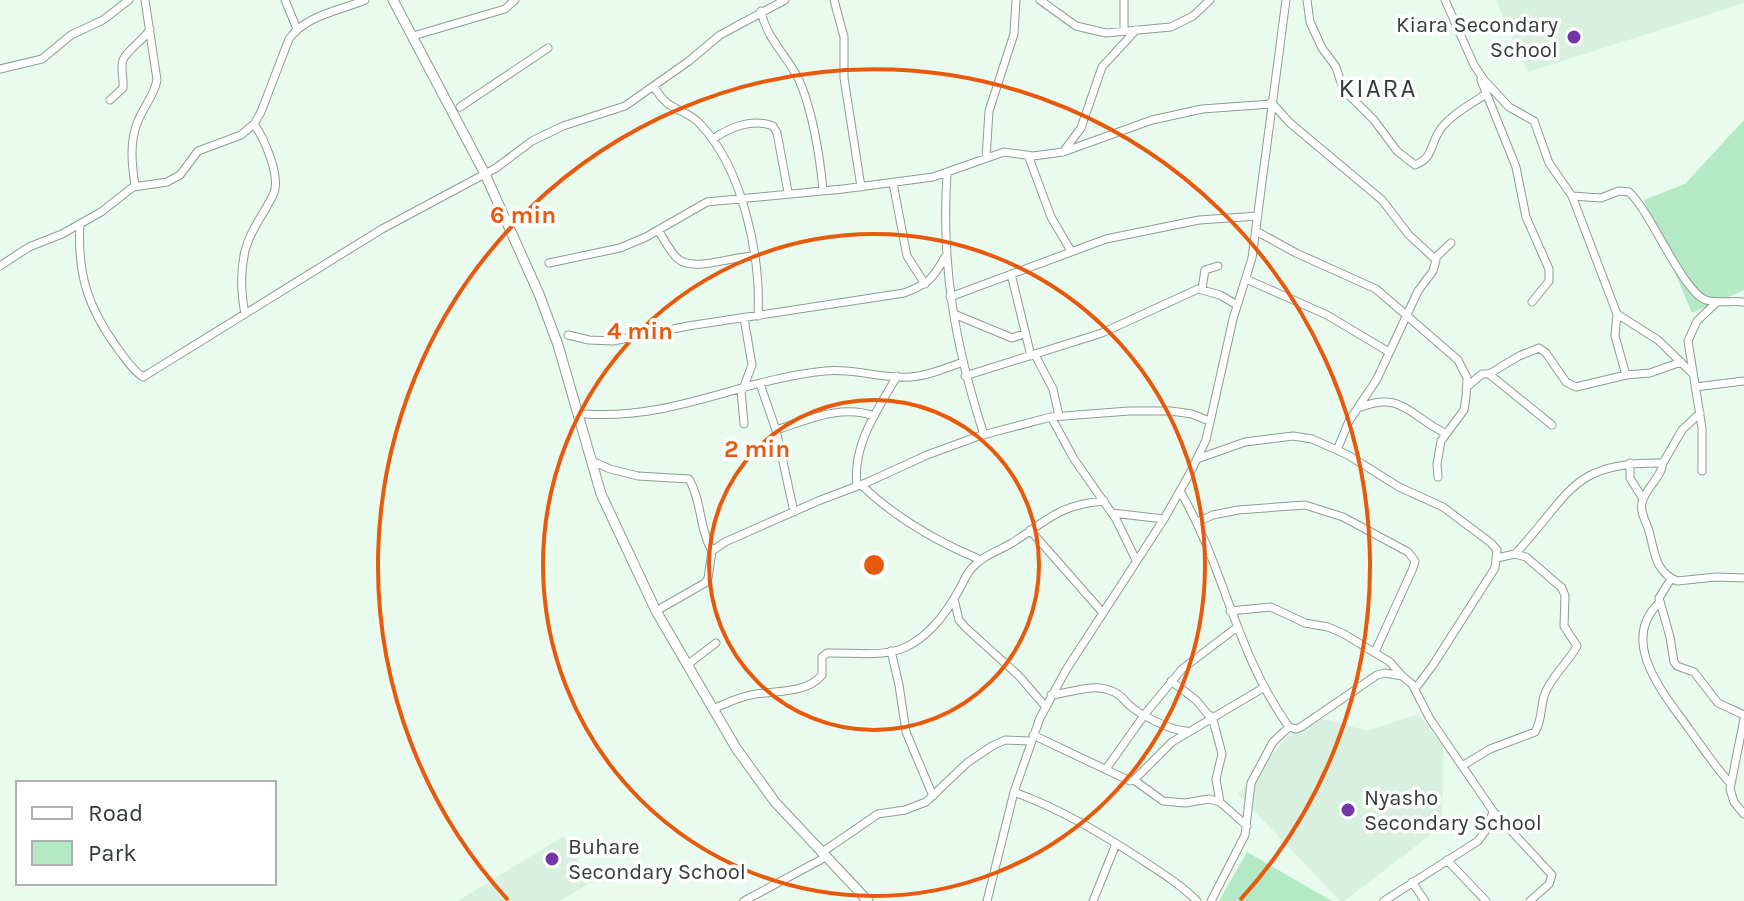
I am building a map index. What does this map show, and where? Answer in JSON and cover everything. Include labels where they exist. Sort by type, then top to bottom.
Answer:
[{"type":"main road","points":[[393,0],[485,174],[539,294],[556,338],[601,494],[656,611],[736,748],[775,802],[868,901]]},
{"type":"street","points":[[0,69],[42,59],[71,35],[103,20],[129,0]]},
{"type":"street","points":[[135,186],[132,161],[135,132],[157,80],[145,0]]},
{"type":"street","points":[[285,0],[297,29]]},
{"type":"street","points":[[0,266],[29,247],[80,224],[135,186],[167,182],[186,169],[198,151],[231,140],[254,124],[289,39],[297,29],[312,19],[365,0]]},
{"type":"street","points":[[413,36],[505,9],[515,0]]},
{"type":"street","points":[[80,224],[80,268],[95,314],[140,376],[146,376],[382,229],[485,174],[548,132],[625,106],[720,35],[785,0]]},
{"type":"street","points":[[834,0],[844,37],[844,78],[861,187]]},
{"type":"street","points":[[986,158],[991,97],[1014,34],[1016,0]]},
{"type":"street","points":[[1040,0],[1071,22],[1089,31],[1106,33],[1171,27],[1193,16],[1210,0]]},
{"type":"street","points":[[1124,0],[1124,30]]},
{"type":"street","points":[[987,901],[1014,792],[1045,706],[1164,519],[1206,440],[1256,231],[1286,0]]},
{"type":"street","points":[[1307,0],[1310,22],[1322,48],[1336,67],[1343,89],[1409,162],[1415,165],[1425,160],[1446,124],[1486,94]]},
{"type":"street","points":[[1445,0],[1479,73],[1516,167],[1526,217],[1549,269],[1549,281],[1532,302]]},
{"type":"street","points":[[761,11],[763,22],[791,66],[805,97],[823,190]]},
{"type":"street","points":[[110,100],[123,88],[125,56],[140,44],[150,29]]},
{"type":"street","points":[[1063,152],[1081,128],[1102,67],[1136,30]]},
{"type":"street","points":[[460,107],[548,48]]},
{"type":"street","points":[[1479,73],[1509,107],[1534,121],[1549,163],[1572,196],[1617,314],[1615,336],[1626,375]]},
{"type":"street","points":[[654,87],[671,106],[695,119],[713,139],[729,167],[746,215],[754,256],[758,316]]},
{"type":"street","points":[[549,263],[620,248],[707,202],[893,183],[947,173],[1004,152],[1044,156],[1063,152],[1152,120],[1202,109],[1271,103]]},
{"type":"street","points":[[1271,103],[1290,123],[1382,200],[1416,242],[1435,258]]},
{"type":"street","points":[[713,139],[738,126],[758,123],[773,126],[788,192]]},
{"type":"street","points":[[245,314],[241,293],[245,251],[276,184],[262,135],[254,124]]},
{"type":"street","points":[[1028,155],[1051,217],[1071,251]]},
{"type":"street","points":[[947,173],[945,257],[950,297],[965,376],[984,435]]},
{"type":"street","points":[[893,183],[907,256],[925,284]]},
{"type":"street","points":[[1572,196],[1601,198],[1619,191],[1629,192],[1702,298],[1717,302],[1744,302]]},
{"type":"street","points":[[950,297],[1106,239],[1199,220],[1258,216]]},
{"type":"street","points":[[658,230],[679,260],[685,263],[754,256]]},
{"type":"street","points":[[1256,231],[1296,253],[1376,289],[1458,360],[1468,386],[1464,410],[1445,433],[1438,452],[1438,477]]},
{"type":"street","points":[[1337,450],[1349,421],[1372,390],[1418,291],[1433,271],[1435,258],[1451,243]]},
{"type":"street","points":[[568,335],[613,341],[904,293],[937,275],[945,257]]},
{"type":"street","points":[[1202,289],[1205,270],[1218,266]]},
{"type":"street","points":[[1011,274],[1024,334],[1053,389],[1055,416],[1074,459],[1112,513],[1136,560]]},
{"type":"street","points":[[1246,279],[1327,315],[1389,352]]},
{"type":"street","points":[[965,376],[1110,330],[1190,291],[1202,289],[1237,305]]},
{"type":"street","points":[[1702,471],[1700,413],[1689,338],[1697,321],[1717,302]]},
{"type":"street","points":[[954,314],[1012,338],[1024,334]]},
{"type":"street","points":[[1617,314],[1658,340],[1692,373]]},
{"type":"street","points":[[744,318],[752,365],[776,430],[794,512]]},
{"type":"street","points":[[1468,386],[1482,374],[1489,374],[1539,348],[1572,386],[1650,373],[1681,362]]},
{"type":"street","points":[[586,414],[615,416],[650,413],[761,384],[827,371],[922,375],[963,362]]},
{"type":"street","points":[[744,424],[742,389],[752,365]]},
{"type":"street","points":[[1489,374],[1552,425]]},
{"type":"street","points":[[897,376],[874,416],[856,459],[859,485],[944,544],[981,560]]},
{"type":"street","points":[[1695,387],[1744,381]]},
{"type":"street","points":[[1358,409],[1391,401],[1445,433]]},
{"type":"street","points":[[776,430],[841,411],[874,416]]},
{"type":"street","points":[[712,551],[730,539],[909,462],[984,435],[1055,416],[1171,411],[1192,414],[1209,421]]},
{"type":"street","points":[[1700,413],[1682,430],[1660,474],[1643,499],[1642,509],[1653,556],[1671,579],[1677,581],[1744,578]]},
{"type":"street","points":[[1197,459],[1233,445],[1293,436],[1312,439],[1337,450],[1399,487],[1443,507],[1491,543],[1497,550],[1495,568],[1415,689]]},
{"type":"street","points":[[592,461],[638,476],[689,479],[702,529],[712,551],[708,578],[705,583],[656,611]]},
{"type":"street","points":[[1515,554],[1573,487],[1599,470],[1630,463],[1663,463]]},
{"type":"street","points":[[1630,463],[1630,478],[1643,499]]},
{"type":"street","points":[[1180,491],[1197,522],[1236,628],[1263,688],[1289,727],[1301,727],[1377,675],[1402,676]]},
{"type":"street","points":[[713,709],[738,698],[785,691],[814,682],[822,675],[822,657],[827,653],[891,651],[905,647],[935,625],[969,571],[981,560],[1052,514],[1068,507],[1104,501]]},
{"type":"street","points":[[1197,522],[1238,510],[1305,505],[1343,517],[1408,552],[1415,561],[1413,568],[1375,652]]},
{"type":"street","points":[[1112,513],[1164,519]]},
{"type":"street","points":[[1030,530],[1103,613]]},
{"type":"street","points":[[1462,766],[1490,749],[1535,732],[1542,718],[1545,692],[1577,646],[1564,626],[1565,596],[1562,588],[1526,557],[1515,554],[1497,558]]},
{"type":"street","points":[[1671,579],[1661,592],[1659,603],[1670,637],[1672,658],[1677,666],[1694,672],[1718,703],[1744,717],[1731,784],[1731,797],[1744,814]]},
{"type":"street","points":[[954,599],[956,612],[965,627],[1018,675],[1045,706]]},
{"type":"street","points":[[1659,603],[1649,613],[1643,629],[1648,668],[1704,752],[1731,784]]},
{"type":"street","points":[[1230,611],[1271,607],[1305,623],[1344,634],[1390,662],[1415,689],[1430,719],[1493,811],[1552,875],[1549,884],[1530,901]]},
{"type":"street","points":[[1106,769],[1171,681],[1190,661],[1236,628]]},
{"type":"street","points":[[687,665],[716,643]]},
{"type":"street","points":[[891,651],[906,732],[933,796]]},
{"type":"street","points":[[1171,681],[1196,700],[1211,717],[1222,754],[1216,779],[1220,802]]},
{"type":"street","points":[[1051,695],[1078,688],[1104,689],[1114,692],[1131,706],[1176,731],[1188,731]]},
{"type":"street","points":[[1134,780],[1172,742],[1263,688]]},
{"type":"street","points":[[1211,901],[1238,853],[1247,826],[1251,783],[1273,742],[1289,727]]},
{"type":"street","points":[[744,901],[824,855],[870,818],[926,802],[967,763],[1005,740],[1031,738],[1130,781],[1134,780],[1163,801],[1185,803],[1209,799],[1220,802],[1247,826]]},
{"type":"street","points":[[1014,792],[1067,814],[1186,890],[1197,901]]},
{"type":"street","points":[[1384,901],[1470,847],[1484,834],[1493,819],[1493,811]]},
{"type":"street","points":[[1093,901],[1116,844]]},
{"type":"street","points":[[1447,860],[1486,901]]},
{"type":"street","points":[[1412,882],[1425,901]]},
{"type":"shaded area","name":"Kiara Secondary School","points":[[1496,0],[1744,0],[1744,3],[1528,72]]},
{"type":"shaded area","name":"Nyasho Secondary School","points":[[1418,714],[1443,746],[1442,826],[1340,901],[1238,794],[1307,715],[1368,731]]},
{"type":"shaded area","name":"Buhare Secondary School","points":[[564,836],[592,882],[559,901],[458,901]]},
{"type":"green space","points":[[1744,120],[1744,290],[1692,313],[1644,200],[1685,184]]},
{"type":"green space","points":[[1247,852],[1332,901],[1219,901]]},
{"type":"place","name":"Kiara Secondary School","points":[[1574,37]]},
{"type":"place","name":"Nyasho Secondary School","points":[[1348,810]]},
{"type":"place","name":"Buhare Secondary School","points":[[552,859]]},
{"type":"district","name":"KIARA","points":[[1378,88]]}]
